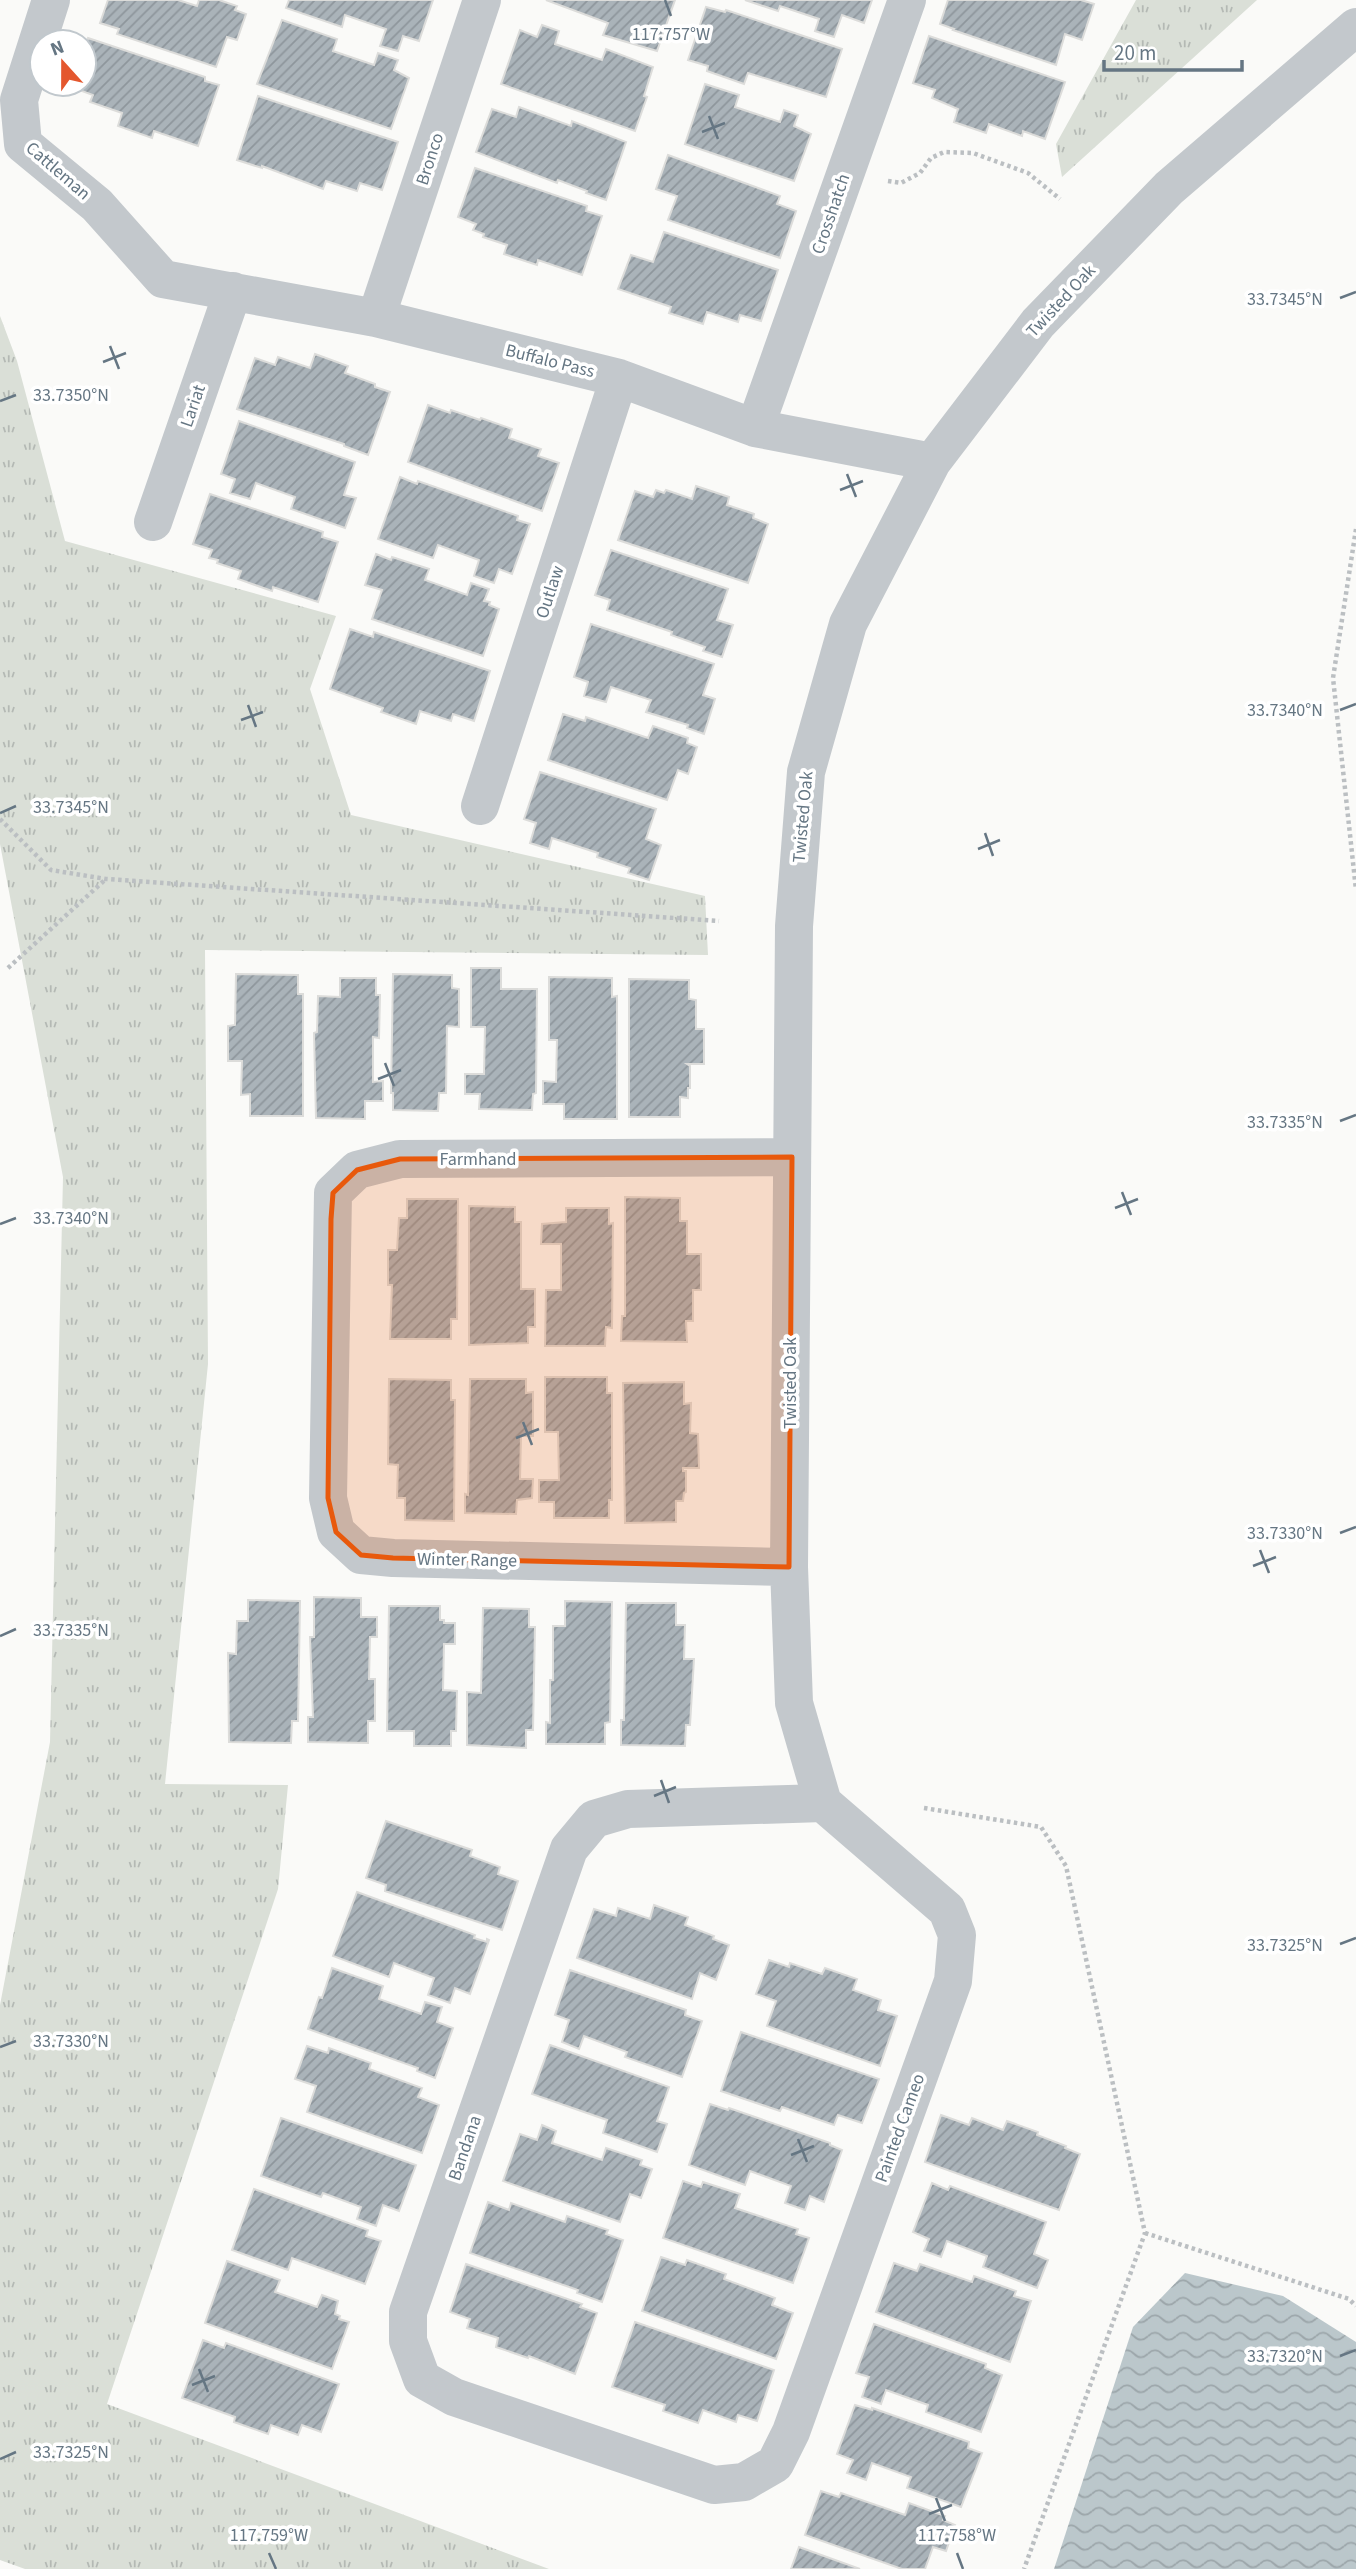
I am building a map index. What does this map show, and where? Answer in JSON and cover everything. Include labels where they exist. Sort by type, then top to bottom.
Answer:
[{"type":"street","name":"Cattleman","points":[[51,0],[19,100],[23,144],[97,205],[163,279]]},
{"type":"street","name":"Bronco","points":[[376,318],[482,0]]},
{"type":"street","name":"Crosshatch","points":[[755,428],[907,0]]},
{"type":"street","name":"Twisted Oak","points":[[823,1803],[794,1703],[789,1567],[794,926],[806,772],[848,624],[932,462],[1038,323],[1169,188],[1356,27]]},
{"type":"street","name":"Buffalo Pass","points":[[163,279],[376,318],[620,378],[755,428],[932,462]]},
{"type":"street","name":"Lariat","points":[[153,522],[233,291]]},
{"type":"street","name":"Outlaw","points":[[480,806],[620,378]]},
{"type":"street","name":"Farmhand","points":[[329,1351],[333,1193],[357,1170],[400,1159],[792,1157]]},
{"type":"street","name":"Winter Range","points":[[329,1351],[328,1498],[336,1532],[361,1555],[393,1558],[789,1567]]},
{"type":"street","name":"Bandana","points":[[744,2482],[714,2485],[454,2397],[422,2379],[408,2341],[408,2312],[569,1849],[594,1819],[628,1810],[823,1803]]},
{"type":"street","name":"Painted Cameo","points":[[744,2482],[775,2464],[791,2432],[953,1981],[957,1935],[947,1910],[823,1803]]},
{"type":"path","points":[[880,180],[901,183],[920,173],[931,158],[944,152],[973,153],[1028,173],[1060,199]]},
{"type":"path","points":[[1356,529],[1333,678],[1356,890]]},
{"type":"path","points":[[0,819],[51,870],[106,879],[719,921]]},
{"type":"path","points":[[8,968],[106,879]]},
{"type":"path","points":[[923,1808],[1041,1827],[1066,1866],[1145,2233],[1024,2569]]},
{"type":"path","points":[[1145,2233],[1349,2300],[1356,2306]]},
{"type":"highlighted area","points":[[792,1157],[789,1567],[393,1558],[361,1555],[336,1532],[328,1498],[331,1219],[333,1193],[357,1170],[400,1159]]},
{"type":"green space","points":[[1136,0],[1257,0],[1062,177],[1056,144]]},
{"type":"green space","points":[[0,316],[17,361],[65,541],[336,616],[310,689],[351,815],[705,896],[708,955],[205,950],[208,1364],[165,1784],[288,1785],[278,1889],[107,2404],[549,2569],[25,2569],[0,2560],[0,2005],[50,1742],[63,1177],[0,844]]},
{"type":"water","points":[[1185,2273],[1283,2296],[1356,2342],[1356,2569],[1054,2569],[1133,2327]]},
{"type":"building","points":[[108,0],[178,0],[197,6],[199,0],[219,0],[237,6],[235,10],[246,14],[237,40],[227,37],[216,67],[117,34],[119,29],[100,23]]},
{"type":"building","points":[[289,0],[433,0],[419,41],[403,36],[398,51],[380,46],[386,29],[345,15],[342,27],[286,8]]},
{"type":"building","points":[[546,0],[675,0],[657,51],[603,35],[608,23]]},
{"type":"building","points":[[745,0],[872,0],[864,23],[842,15],[834,37],[815,31],[819,19],[780,6],[778,11]]},
{"type":"building","points":[[948,0],[1081,0],[1094,4],[1082,40],[1065,34],[1056,65],[940,24]]},
{"type":"building","points":[[706,7],[725,12],[726,10],[842,49],[826,97],[748,73],[744,84],[707,71],[708,66],[688,60]]},
{"type":"building","points":[[282,20],[337,39],[333,51],[374,65],[378,53],[398,60],[394,70],[409,78],[391,129],[257,84]]},
{"type":"building","points":[[542,25],[559,31],[555,44],[602,60],[606,49],[653,67],[644,96],[647,97],[635,131],[501,84],[520,30],[537,37]]},
{"type":"building","points":[[929,36],[1065,82],[1045,139],[1023,131],[1022,136],[989,124],[986,133],[954,122],[958,109],[932,98],[935,90],[913,83]]},
{"type":"building","points":[[98,41],[205,77],[205,81],[219,85],[198,146],[154,131],[152,138],[118,126],[122,113],[90,102],[92,98],[98,98]]},
{"type":"building","points":[[705,84],[739,95],[735,107],[780,122],[784,110],[798,115],[794,126],[811,134],[794,181],[685,144]]},
{"type":"building","points":[[258,96],[398,142],[382,190],[360,183],[357,191],[326,181],[323,189],[262,166],[237,160]]},
{"type":"building","points":[[519,107],[571,126],[572,121],[626,142],[606,200],[558,180],[557,183],[476,152],[492,109],[516,117]]},
{"type":"building","points":[[668,155],[780,196],[777,204],[796,211],[780,258],[668,220],[677,196],[656,189]]},
{"type":"building","points":[[475,168],[587,206],[586,211],[602,216],[582,275],[538,260],[537,265],[504,254],[507,245],[483,237],[484,234],[473,230],[476,224],[458,217]]},
{"type":"building","points":[[664,232],[778,270],[761,321],[740,315],[738,322],[707,312],[703,324],[669,313],[671,307],[618,289],[631,255],[653,262]]},
{"type":"building","points":[[315,354],[348,366],[345,373],[390,392],[368,455],[344,444],[237,409],[255,358],[275,365],[278,357],[310,368]]},
{"type":"building","points":[[428,405],[512,429],[509,438],[541,449],[538,456],[559,463],[542,511],[408,462]]},
{"type":"building","points":[[239,421],[355,462],[344,495],[356,498],[345,528],[291,509],[295,497],[256,483],[250,499],[230,493],[235,479],[221,474]]},
{"type":"building","points":[[400,477],[518,516],[517,520],[530,524],[512,574],[499,569],[494,583],[474,576],[479,560],[438,545],[433,558],[378,539]]},
{"type":"building","points":[[696,486],[729,497],[727,505],[754,514],[753,518],[768,524],[748,583],[618,540],[635,491],[653,497],[656,490],[664,493],[666,490],[692,499]]},
{"type":"building","points":[[210,494],[323,532],[322,537],[338,542],[318,602],[273,587],[272,591],[238,579],[241,571],[217,563],[218,560],[209,558],[212,550],[193,544]]},
{"type":"building","points":[[611,550],[728,589],[717,620],[733,625],[722,657],[703,651],[705,647],[671,635],[672,632],[607,610],[610,600],[595,595]]},
{"type":"building","points":[[376,554],[429,569],[425,580],[467,595],[471,583],[489,589],[484,601],[499,609],[483,656],[372,619],[382,590],[365,585]]},
{"type":"building","points":[[591,624],[714,664],[703,695],[715,699],[704,734],[687,728],[688,725],[646,712],[651,700],[611,687],[606,702],[584,696],[588,682],[574,677]]},
{"type":"building","points":[[350,629],[373,637],[374,632],[490,671],[474,721],[453,714],[451,721],[420,711],[416,724],[381,712],[383,708],[330,689]]},
{"type":"building","points":[[563,714],[585,721],[586,717],[648,738],[653,726],[688,738],[687,743],[697,747],[688,774],[678,770],[667,800],[548,760]]},
{"type":"building","points":[[540,772],[656,809],[646,839],[661,845],[649,880],[628,873],[630,868],[597,857],[598,853],[552,838],[549,849],[530,843],[536,823],[524,819]]},
{"type":"building","points":[[471,968],[501,968],[501,989],[537,989],[536,1093],[533,1094],[532,1110],[479,1109],[480,1094],[465,1094],[465,1074],[484,1074],[485,1027],[471,1027]]},
{"type":"building","points":[[236,974],[298,975],[298,994],[303,994],[303,1116],[250,1116],[250,1094],[241,1095],[242,1061],[228,1061],[228,1026],[235,1025]]},
{"type":"building","points":[[393,974],[452,975],[452,988],[459,989],[459,1027],[447,1026],[446,1093],[439,1093],[438,1111],[393,1110]]},
{"type":"building","points":[[549,977],[612,978],[612,997],[617,996],[617,1119],[564,1119],[564,1104],[543,1104],[543,1081],[556,1082],[557,1040],[549,1040]]},
{"type":"building","points":[[340,978],[376,978],[376,995],[380,995],[379,1038],[373,1037],[373,1082],[383,1081],[383,1101],[365,1101],[365,1119],[316,1118],[314,1033],[317,1032],[318,996],[340,997]]},
{"type":"building","points":[[629,979],[689,980],[689,999],[696,1000],[696,1029],[704,1029],[704,1064],[687,1064],[690,1066],[690,1088],[688,1098],[680,1097],[680,1117],[629,1117]]},
{"type":"building","points":[[625,1197],[680,1198],[680,1221],[687,1221],[687,1254],[701,1254],[701,1290],[693,1290],[693,1321],[686,1321],[687,1342],[621,1341],[622,1316],[625,1316]]},
{"type":"building","points":[[407,1199],[458,1199],[457,1319],[451,1319],[451,1339],[390,1339],[392,1285],[388,1285],[388,1250],[397,1250],[399,1218],[407,1218]]},
{"type":"building","points":[[469,1206],[515,1207],[515,1222],[521,1222],[521,1289],[535,1289],[535,1327],[528,1327],[528,1343],[469,1345]]},
{"type":"building","points":[[566,1208],[609,1208],[609,1224],[613,1223],[612,1328],[606,1327],[605,1346],[545,1346],[546,1290],[561,1290],[561,1244],[541,1244],[542,1224],[566,1222]]},
{"type":"building","points":[[545,1377],[607,1377],[607,1393],[612,1393],[612,1500],[609,1500],[609,1518],[554,1518],[554,1502],[539,1502],[539,1480],[559,1480],[558,1432],[545,1432]]},
{"type":"building","points":[[389,1379],[451,1380],[451,1400],[455,1400],[454,1521],[405,1520],[405,1498],[397,1498],[398,1465],[388,1464]]},
{"type":"building","points":[[470,1379],[526,1379],[526,1393],[533,1392],[533,1436],[521,1436],[520,1479],[533,1479],[532,1498],[517,1500],[516,1514],[465,1513],[465,1494],[468,1495]]},
{"type":"building","points":[[684,1382],[684,1404],[691,1403],[690,1433],[698,1434],[699,1468],[683,1468],[683,1471],[686,1471],[686,1492],[683,1501],[676,1501],[676,1522],[625,1523],[623,1383]]},
{"type":"building","points":[[314,1597],[361,1598],[361,1617],[377,1617],[377,1637],[370,1637],[369,1679],[375,1679],[375,1721],[368,1721],[368,1743],[308,1742],[308,1717],[313,1717],[310,1637],[314,1637]]},
{"type":"building","points":[[248,1600],[300,1601],[298,1721],[292,1721],[291,1743],[229,1742],[228,1653],[236,1654],[237,1621],[248,1621]]},
{"type":"building","points":[[565,1601],[612,1602],[610,1722],[605,1723],[605,1744],[546,1744],[546,1722],[550,1723],[550,1680],[553,1680],[553,1626],[565,1626]]},
{"type":"building","points":[[626,1603],[676,1603],[676,1625],[685,1625],[684,1659],[694,1659],[690,1725],[686,1725],[685,1746],[621,1745],[621,1720],[624,1720]]},
{"type":"building","points":[[389,1606],[440,1606],[440,1620],[444,1620],[444,1623],[455,1623],[455,1644],[444,1644],[443,1690],[457,1691],[456,1731],[451,1731],[451,1746],[414,1746],[414,1731],[387,1731]]},
{"type":"building","points":[[483,1608],[529,1609],[529,1627],[535,1627],[533,1730],[526,1730],[526,1748],[467,1745],[467,1692],[481,1693]]},
{"type":"building","points":[[386,1821],[472,1850],[470,1856],[500,1867],[498,1874],[518,1881],[502,1930],[385,1891],[386,1885],[366,1878]]},
{"type":"building","points":[[357,1892],[475,1935],[474,1938],[487,1942],[487,1939],[489,1940],[470,1994],[455,1988],[450,2003],[428,1995],[434,1978],[394,1963],[389,1977],[333,1956]]},
{"type":"building","points":[[654,1905],[688,1917],[685,1925],[729,1945],[716,1980],[700,1973],[692,1999],[577,1958],[594,1909],[616,1916],[618,1908],[650,1919]]},
{"type":"building","points":[[769,1960],[789,1967],[790,1963],[822,1974],[825,1968],[857,1979],[853,1990],[881,2000],[878,2010],[897,2016],[880,2066],[767,2026],[776,2001],[756,1994]]},
{"type":"building","points":[[332,1968],[383,1986],[379,1999],[421,2014],[425,2002],[442,2007],[437,2022],[453,2028],[435,2078],[417,2071],[418,2068],[308,2029]]},
{"type":"building","points":[[570,1970],[686,2010],[685,2015],[702,2021],[682,2077],[625,2057],[627,2052],[584,2036],[579,2049],[562,2042],[569,2020],[555,2015]]},
{"type":"building","points":[[741,2032],[879,2079],[862,2123],[838,2115],[834,2125],[782,2107],[780,2111],[721,2091]]},
{"type":"building","points":[[550,2045],[669,2087],[657,2121],[667,2124],[657,2152],[603,2133],[607,2120],[532,2094]]},
{"type":"building","points":[[307,2046],[328,2053],[329,2048],[371,2063],[369,2069],[422,2088],[418,2097],[439,2105],[422,2153],[307,2112],[316,2086],[295,2079]]},
{"type":"building","points":[[710,2104],[830,2143],[842,2150],[824,2202],[810,2196],[805,2210],[785,2203],[791,2186],[750,2171],[745,2185],[689,2165]]},
{"type":"building","points":[[941,2115],[969,2125],[972,2118],[1003,2130],[1007,2121],[1038,2132],[1037,2135],[1080,2154],[1059,2210],[925,2162]]},
{"type":"building","points":[[281,2118],[416,2165],[399,2211],[383,2205],[376,2226],[357,2219],[361,2207],[323,2193],[321,2197],[261,2176]]},
{"type":"building","points":[[542,2125],[556,2131],[552,2143],[602,2160],[606,2148],[642,2160],[640,2165],[652,2169],[641,2198],[630,2194],[620,2222],[503,2181],[520,2134],[537,2140]]},
{"type":"building","points":[[683,2181],[701,2187],[703,2182],[740,2194],[735,2208],[798,2229],[796,2234],[809,2238],[793,2283],[663,2238]]},
{"type":"building","points":[[932,2183],[948,2190],[950,2186],[1046,2222],[1034,2254],[1048,2260],[1037,2288],[983,2267],[987,2256],[947,2241],[941,2257],[924,2251],[929,2239],[913,2232]]},
{"type":"building","points":[[254,2189],[368,2230],[366,2236],[381,2241],[365,2284],[292,2258],[288,2270],[232,2250]]},
{"type":"building","points":[[488,2202],[509,2210],[511,2203],[565,2222],[567,2216],[608,2230],[606,2234],[623,2240],[602,2302],[577,2293],[578,2290],[470,2253]]},
{"type":"building","points":[[661,2257],[685,2265],[687,2260],[726,2274],[724,2279],[775,2298],[772,2305],[793,2313],[776,2359],[642,2311]]},
{"type":"building","points":[[227,2261],[280,2280],[275,2292],[317,2307],[322,2295],[338,2301],[335,2314],[340,2316],[339,2319],[349,2322],[332,2369],[205,2323]]},
{"type":"building","points":[[894,2263],[917,2271],[920,2264],[972,2282],[974,2276],[1016,2291],[1014,2296],[1031,2301],[1010,2362],[876,2312]]},
{"type":"building","points":[[466,2264],[582,2304],[580,2307],[597,2313],[575,2374],[529,2356],[528,2358],[496,2347],[498,2338],[467,2328],[470,2319],[450,2312]]},
{"type":"building","points":[[635,2322],[774,2370],[757,2421],[738,2415],[736,2422],[703,2410],[698,2423],[663,2411],[665,2405],[612,2387]]},
{"type":"building","points":[[874,2324],[986,2364],[985,2368],[1002,2375],[981,2432],[926,2412],[928,2405],[886,2390],[881,2404],[862,2397],[869,2377],[856,2373]]},
{"type":"building","points":[[203,2340],[224,2348],[226,2343],[339,2384],[321,2432],[302,2425],[298,2435],[271,2425],[268,2434],[234,2422],[235,2417],[182,2398]]},
{"type":"building","points":[[855,2405],[872,2408],[969,2442],[968,2448],[982,2453],[961,2507],[907,2488],[911,2477],[872,2463],[866,2480],[847,2473],[853,2460],[837,2454]]},
{"type":"building","points":[[821,2491],[839,2497],[841,2493],[905,2515],[909,2503],[945,2516],[943,2520],[955,2525],[946,2551],[933,2547],[925,2569],[902,2569],[805,2535]]},
{"type":"building","points":[[799,2547],[860,2569],[791,2569]]}]
